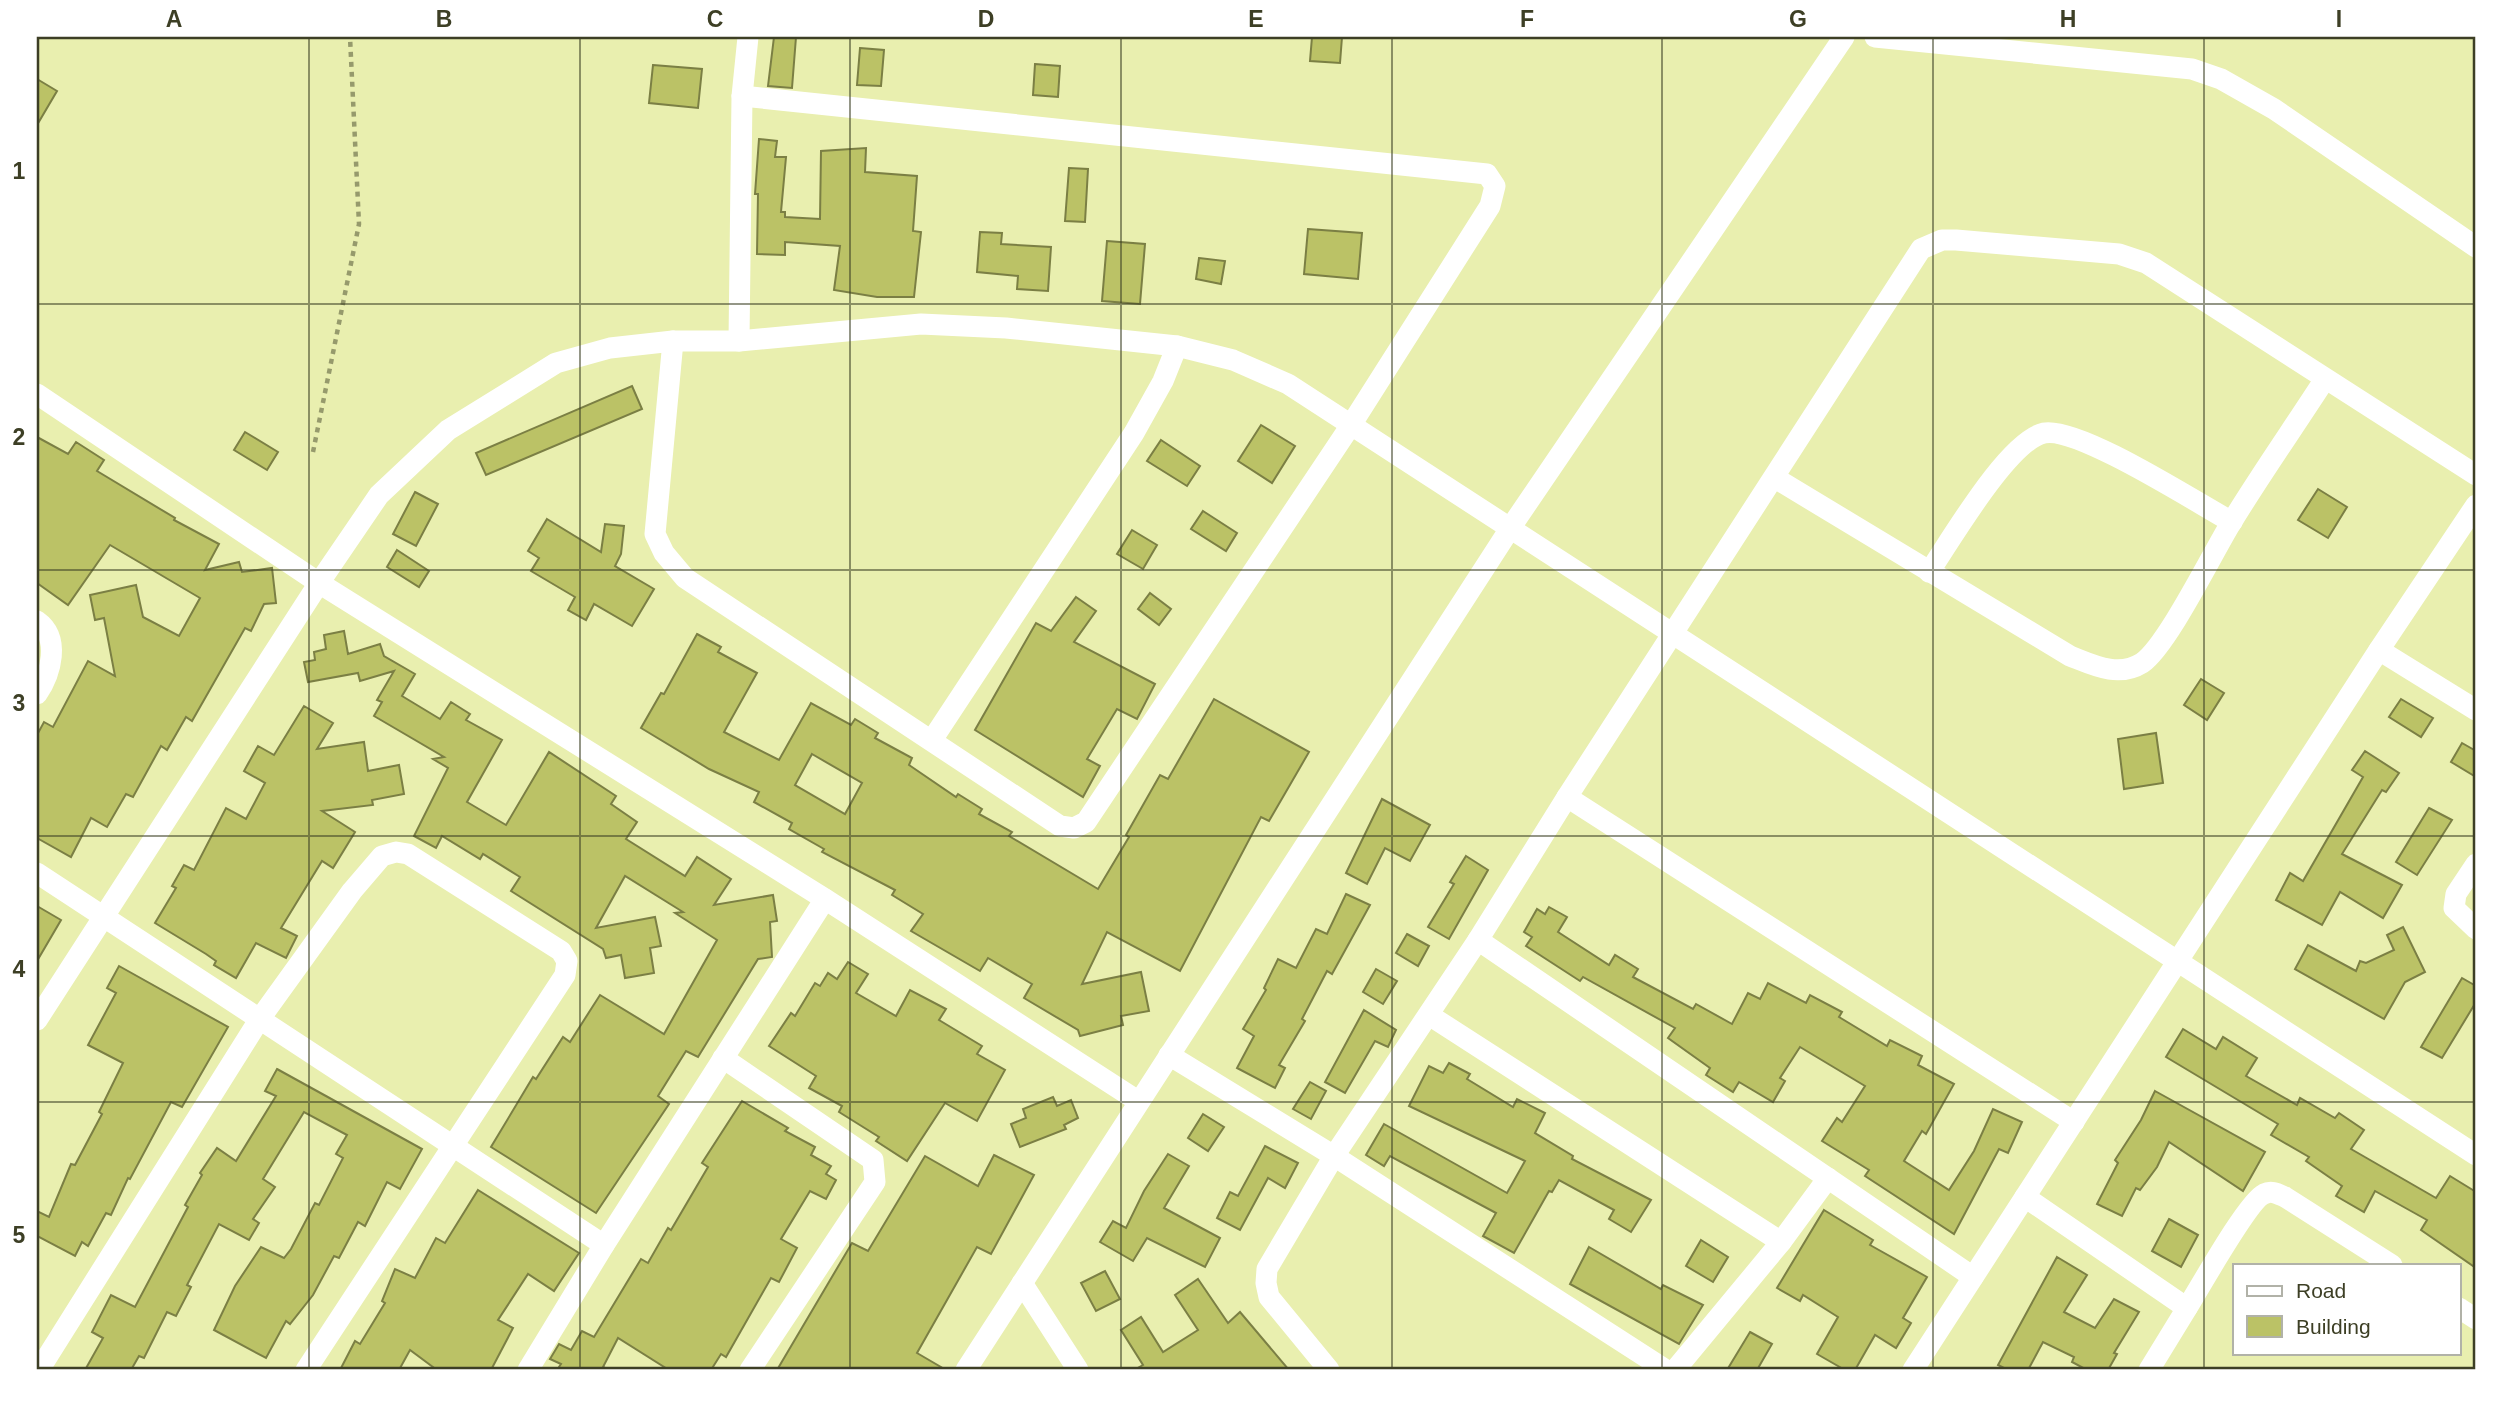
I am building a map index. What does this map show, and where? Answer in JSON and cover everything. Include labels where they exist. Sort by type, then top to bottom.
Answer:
[{"type":"street","points":[[739,341],[742,96],[748,37]]},
{"type":"street","points":[[966,1370],[1511,527],[1844,37]]},
{"type":"street","points":[[1875,37],[2192,69],[2221,79],[2274,109],[2476,247]]},
{"type":"street","points":[[673,341],[655,534],[664,553],[685,578],[1060,826],[1073,828],[1086,822],[1351,425],[1490,206],[1494,186],[1487,174],[742,96]]},
{"type":"street","points":[[1329,1370],[1276,1308],[1266,1283],[1273,1258],[1334,1156],[1478,940],[1671,634],[1922,249],[1942,240],[2119,254],[2146,263],[2476,475]]},
{"type":"street","points":[[37,1020],[319,583],[379,495],[448,430],[556,363],[610,348],[673,341],[739,341],[921,324],[1006,328],[1177,346],[1233,360],[1288,384],[2476,1154]]},
{"type":"street","points":[[932,740],[1134,433],[1163,381],[1177,346]]},
{"type":"street","points":[[1775,478],[2070,656],[2101,668],[2123,670],[2142,663],[2160,645],[2232,522],[2325,379]]},
{"type":"street","points":[[37,394],[319,583],[825,900],[1138,1101]]},
{"type":"street","points":[[1929,572],[1994,477],[2016,452],[2044,433],[2058,433],[2089,443],[2232,522]]},
{"type":"street","points":[[1913,1370],[2379,650],[2476,505]]},
{"type":"street","points":[[37,621],[42,624],[53,652],[47,681],[37,694]]},
{"type":"street","points":[[2379,650],[2476,710]]},
{"type":"street","points":[[1567,797],[2074,1122]]},
{"type":"street","points":[[39,1370],[259,1020],[352,891],[382,856],[396,852],[408,854],[561,951],[567,961],[565,975],[451,1145],[306,1370]]},
{"type":"street","points":[[2476,864],[2456,894],[2454,908],[2476,929]]},
{"type":"street","points":[[37,873],[103,919],[604,1245]]},
{"type":"street","points":[[528,1370],[604,1245],[825,900]]},
{"type":"street","points":[[1478,940],[1973,1277]]},
{"type":"street","points":[[1429,1015],[1781,1242]]},
{"type":"street","points":[[1169,1055],[1334,1156],[1665,1370]]},
{"type":"street","points":[[723,1058],[873,1160],[876,1171],[875,1182],[750,1370]]},
{"type":"street","points":[[1675,1370],[1781,1242],[1828,1178]]},
{"type":"street","points":[[2149,1370],[2250,1209],[2263,1194],[2274,1192],[2285,1197],[2390,1264]]},
{"type":"street","points":[[2025,1197],[2186,1308]]},
{"type":"street","points":[[1023,1283],[1078,1370]]},
{"type":"street","points":[[2460,1309],[2476,1319]]},
{"type":"path","points":[[313,452],[359,224],[350,37]]},
{"type":"building","points":[[774,37],[796,37],[792,88],[768,86]]},
{"type":"building","points":[[1312,37],[1342,37],[1340,63],[1310,61]]},
{"type":"building","points":[[860,48],[884,50],[881,86],[857,85]]},
{"type":"building","points":[[1035,64],[1060,66],[1058,97],[1033,95]]},
{"type":"building","points":[[653,65],[702,69],[698,108],[649,103]]},
{"type":"building","points":[[37,79],[57,91],[37,125]]},
{"type":"building","points":[[759,139],[777,141],[775,157],[786,157],[781,212],[785,212],[785,217],[820,219],[821,151],[866,148],[865,172],[917,176],[913,231],[921,232],[914,297],[877,297],[834,290],[840,246],[785,242],[785,255],[757,254],[758,194],[755,194]]},
{"type":"building","points":[[1069,168],[1088,169],[1085,222],[1065,221]]},
{"type":"building","points":[[1308,229],[1362,233],[1358,279],[1304,274]]},
{"type":"building","points":[[980,232],[1002,233],[1001,244],[1051,247],[1048,291],[1017,289],[1018,276],[977,272]]},
{"type":"building","points":[[1107,241],[1145,244],[1140,304],[1102,301]]},
{"type":"building","points":[[1199,258],[1225,261],[1221,284],[1196,279]]},
{"type":"building","points":[[632,386],[642,409],[486,475],[476,453]]},
{"type":"building","points":[[1261,425],[1295,446],[1272,483],[1238,461]]},
{"type":"building","points":[[245,432],[278,452],[267,470],[234,450]]},
{"type":"building","points":[[37,437],[68,454],[76,442],[104,460],[97,471],[175,518],[174,520],[219,544],[205,570],[239,562],[242,572],[272,568],[276,603],[264,604],[251,631],[245,628],[192,721],[186,717],[167,750],[161,746],[133,797],[126,794],[107,827],[91,818],[71,857],[37,838],[37,735],[44,722],[53,727],[88,661],[115,676],[104,618],[95,620],[90,595],[136,585],[143,617],[179,636],[200,598],[110,545],[68,605],[37,583]]},
{"type":"building","points":[[1161,440],[1200,466],[1187,486],[1147,461]]},
{"type":"building","points":[[2318,489],[2347,507],[2328,538],[2298,520]]},
{"type":"building","points":[[415,492],[438,504],[416,546],[393,534]]},
{"type":"building","points":[[1203,511],[1237,533],[1226,551],[1191,529]]},
{"type":"building","points":[[547,519],[601,552],[605,524],[624,526],[621,554],[615,566],[654,589],[632,626],[594,604],[586,620],[568,610],[575,597],[531,571],[539,558],[528,551]]},
{"type":"building","points":[[1132,530],[1157,545],[1143,569],[1117,554]]},
{"type":"building","points":[[397,550],[429,571],[419,587],[387,567]]},
{"type":"building","points":[[1150,593],[1171,609],[1159,625],[1138,609]]},
{"type":"building","points":[[1076,597],[1096,611],[1074,642],[1155,684],[1137,719],[1117,709],[1087,759],[1100,766],[1083,797],[975,730],[1036,623],[1051,631]]},
{"type":"building","points":[[344,631],[348,654],[380,644],[384,656],[415,674],[402,696],[440,719],[451,702],[470,714],[466,720],[502,740],[467,802],[506,825],[549,752],[616,796],[611,804],[637,822],[626,839],[685,876],[697,857],[731,879],[714,905],[773,895],[777,921],[770,922],[772,957],[758,959],[698,1057],[686,1051],[658,1096],[669,1104],[596,1213],[491,1147],[533,1077],[536,1079],[563,1037],[570,1042],[600,995],[664,1034],[717,940],[675,913],[683,912],[625,876],[596,928],[655,917],[661,946],[650,948],[654,973],[625,978],[621,955],[606,958],[603,949],[511,891],[520,877],[483,854],[480,859],[442,836],[436,848],[414,836],[448,768],[433,759],[444,757],[374,716],[382,702],[377,700],[394,671],[360,681],[358,673],[308,682],[304,662],[315,660],[314,652],[326,649],[324,635]]},
{"type":"building","points":[[697,634],[721,647],[718,652],[757,673],[724,732],[779,760],[811,703],[851,725],[855,719],[878,733],[875,738],[912,758],[909,765],[956,797],[958,794],[982,809],[979,814],[1012,832],[1009,836],[1098,889],[1129,837],[1126,835],[1160,775],[1168,779],[1214,699],[1309,752],[1269,821],[1261,817],[1180,971],[1107,932],[1082,984],[1141,972],[1149,1011],[1121,1016],[1123,1025],[1080,1036],[1078,1030],[1024,998],[1032,984],[988,958],[980,971],[911,931],[923,914],[892,895],[895,890],[822,852],[824,849],[789,829],[792,823],[754,802],[759,792],[709,769],[641,728],[661,693],[664,694]],"holes":[[[812,754],[862,783],[845,814],[795,785]]]},
{"type":"building","points":[[2201,679],[2224,693],[2207,720],[2184,705]]},
{"type":"building","points":[[2401,699],[2433,718],[2421,737],[2389,717]]},
{"type":"building","points":[[304,706],[333,723],[317,749],[364,742],[368,771],[399,765],[404,794],[372,800],[373,805],[322,811],[355,832],[333,868],[322,861],[281,928],[297,936],[286,958],[256,943],[236,978],[214,965],[216,961],[206,954],[155,923],[176,888],[172,886],[184,865],[194,870],[226,808],[246,819],[265,783],[244,771],[258,746],[274,755]]},
{"type":"building","points":[[2156,733],[2163,783],[2124,789],[2118,739]]},
{"type":"building","points":[[2462,743],[2476,751],[2476,777],[2451,762]]},
{"type":"building","points":[[2365,751],[2399,773],[2386,792],[2382,790],[2342,854],[2402,885],[2383,918],[2340,892],[2322,925],[2276,900],[2290,873],[2303,881],[2363,777],[2352,770]]},
{"type":"building","points":[[1382,799],[1430,825],[1410,861],[1385,848],[1367,884],[1346,873]]},
{"type":"building","points":[[2429,808],[2452,820],[2417,875],[2396,862]]},
{"type":"building","points":[[1466,856],[1488,870],[1449,939],[1428,927],[1454,884],[1450,882]]},
{"type":"building","points":[[1346,894],[1370,905],[1332,974],[1327,971],[1302,1019],[1305,1021],[1279,1065],[1285,1068],[1275,1088],[1237,1068],[1254,1036],[1243,1029],[1266,990],[1264,988],[1278,959],[1296,968],[1316,929],[1327,934]]},
{"type":"building","points":[[37,906],[61,920],[37,961]]},
{"type":"building","points":[[1549,907],[1567,917],[1558,932],[1609,965],[1615,955],[1638,969],[1633,977],[1693,1009],[1696,1004],[1732,1024],[1748,993],[1760,999],[1768,983],[1806,1003],[1810,995],[1842,1012],[1839,1017],[1887,1046],[1890,1040],[1922,1056],[1918,1065],[1954,1084],[1926,1134],[1922,1131],[1904,1161],[1949,1190],[1974,1151],[1993,1109],[2022,1122],[2008,1153],[1999,1149],[1954,1234],[1865,1176],[1869,1170],[1822,1141],[1837,1118],[1842,1122],[1865,1086],[1800,1047],[1780,1078],[1785,1081],[1773,1102],[1739,1082],[1733,1092],[1706,1075],[1710,1068],[1668,1038],[1675,1028],[1583,977],[1580,981],[1526,946],[1532,937],[1524,932],[1537,909],[1545,914]]},
{"type":"building","points":[[2403,927],[2425,972],[2405,982],[2384,1019],[2295,969],[2308,945],[2356,971],[2360,961],[2366,963],[2394,950],[2387,935]]},
{"type":"building","points":[[1407,934],[1429,946],[1418,966],[1396,953]]},
{"type":"building","points":[[848,962],[868,974],[856,993],[896,1016],[910,990],[946,1009],[939,1020],[982,1046],[977,1054],[1005,1070],[977,1121],[945,1103],[907,1161],[876,1141],[879,1137],[839,1112],[842,1106],[809,1088],[816,1076],[769,1046],[791,1013],[795,1016],[815,983],[820,986],[828,973],[837,979]]},
{"type":"building","points":[[119,966],[228,1027],[182,1107],[171,1102],[130,1179],[128,1178],[111,1215],[106,1213],[88,1246],[82,1242],[75,1256],[37,1236],[37,1211],[49,1217],[71,1164],[75,1165],[102,1114],[99,1112],[123,1063],[88,1045],[116,993],[107,988]]},
{"type":"building","points":[[1376,969],[1397,981],[1383,1004],[1363,992]]},
{"type":"building","points":[[2462,978],[2476,986],[2476,1002],[2442,1058],[2421,1047]]},
{"type":"building","points":[[1364,1010],[1396,1030],[1388,1047],[1375,1041],[1345,1093],[1325,1082]]},
{"type":"building","points":[[2183,1029],[2216,1049],[2223,1037],[2257,1058],[2246,1076],[2297,1105],[2300,1098],[2335,1118],[2339,1113],[2364,1130],[2351,1149],[2436,1198],[2450,1176],[2476,1192],[2476,1268],[2421,1230],[2427,1220],[2375,1191],[2364,1212],[2336,1196],[2342,1186],[2306,1161],[2309,1157],[2271,1135],[2278,1124],[2166,1057]]},
{"type":"building","points":[[1449,1063],[1470,1074],[1467,1079],[1513,1107],[1517,1099],[1545,1113],[1535,1133],[1573,1156],[1572,1159],[1651,1200],[1631,1232],[1609,1219],[1614,1210],[1559,1180],[1552,1192],[1549,1191],[1514,1253],[1483,1236],[1496,1213],[1390,1156],[1384,1166],[1366,1155],[1384,1124],[1507,1193],[1525,1161],[1409,1106],[1429,1066],[1443,1073]]},
{"type":"building","points":[[277,1069],[422,1149],[400,1189],[387,1182],[365,1226],[358,1222],[339,1258],[334,1256],[313,1295],[290,1324],[286,1321],[266,1358],[214,1330],[235,1286],[261,1247],[284,1258],[291,1249],[315,1203],[319,1205],[343,1158],[336,1154],[347,1135],[304,1112],[263,1179],[275,1187],[253,1219],[259,1223],[249,1240],[219,1224],[187,1285],[191,1287],[176,1316],[167,1312],[144,1358],[139,1356],[131,1370],[85,1370],[103,1338],[92,1332],[111,1295],[135,1307],[188,1207],[185,1205],[202,1175],[200,1173],[217,1148],[236,1161],[276,1096],[265,1091]]},
{"type":"building","points":[[1310,1082],[1326,1091],[1311,1119],[1293,1109]]},
{"type":"building","points":[[2155,1091],[2265,1152],[2243,1191],[2169,1142],[2157,1167],[2140,1190],[2136,1188],[2122,1216],[2097,1204],[2118,1163],[2115,1160],[2141,1120]]},
{"type":"building","points":[[1053,1097],[1057,1106],[1071,1100],[1078,1118],[1064,1125],[1066,1129],[1020,1147],[1011,1124],[1026,1118],[1023,1109]]},
{"type":"building","points":[[742,1101],[788,1128],[785,1131],[815,1147],[811,1155],[831,1166],[826,1174],[836,1180],[826,1199],[810,1191],[781,1239],[797,1248],[779,1282],[771,1278],[726,1357],[721,1354],[711,1370],[669,1370],[618,1338],[603,1367],[609,1370],[557,1370],[561,1364],[550,1359],[559,1344],[571,1350],[582,1331],[594,1337],[641,1259],[648,1263],[668,1228],[671,1230],[708,1167],[702,1163]]},
{"type":"building","points":[[1203,1114],[1224,1127],[1208,1151],[1188,1138]]},
{"type":"building","points":[[1265,1146],[1298,1163],[1285,1188],[1268,1178],[1240,1230],[1217,1218],[1230,1192],[1238,1196]]},
{"type":"building","points":[[1168,1154],[1189,1166],[1164,1208],[1220,1238],[1205,1267],[1147,1238],[1133,1261],[1100,1242],[1113,1221],[1126,1228],[1144,1191]]},
{"type":"building","points":[[994,1155],[1034,1175],[991,1254],[977,1247],[917,1353],[946,1370],[777,1370],[852,1243],[868,1251],[925,1156],[978,1186]]},
{"type":"building","points":[[478,1190],[579,1253],[554,1291],[528,1274],[498,1320],[513,1328],[491,1370],[437,1370],[410,1350],[399,1370],[340,1370],[355,1341],[360,1344],[385,1303],[382,1301],[395,1269],[415,1278],[436,1238],[445,1243]]},
{"type":"building","points":[[1824,1210],[1873,1240],[1870,1245],[1927,1277],[1903,1318],[1911,1323],[1896,1348],[1875,1335],[1855,1370],[1845,1370],[1817,1354],[1838,1317],[1803,1295],[1800,1301],[1777,1288]]},
{"type":"building","points":[[2169,1219],[2198,1235],[2181,1267],[2152,1251]]},
{"type":"building","points":[[1701,1240],[1728,1257],[1713,1282],[1686,1266]]},
{"type":"building","points":[[1589,1247],[1661,1289],[1663,1285],[1703,1305],[1679,1344],[1570,1284]]},
{"type":"building","points":[[2057,1257],[2087,1275],[2064,1312],[2095,1328],[2114,1299],[2139,1312],[2114,1353],[2117,1354],[2108,1370],[2087,1370],[2072,1362],[2074,1357],[2043,1342],[2028,1370],[2008,1370],[1998,1365]]},
{"type":"building","points":[[1105,1271],[1120,1299],[1096,1311],[1081,1283]]},
{"type":"building","points":[[1198,1279],[1228,1323],[1240,1312],[1289,1370],[1134,1370],[1143,1365],[1121,1330],[1141,1317],[1163,1352],[1198,1330],[1175,1295]]},
{"type":"building","points":[[1750,1332],[1772,1344],[1757,1370],[1727,1370]]}]
